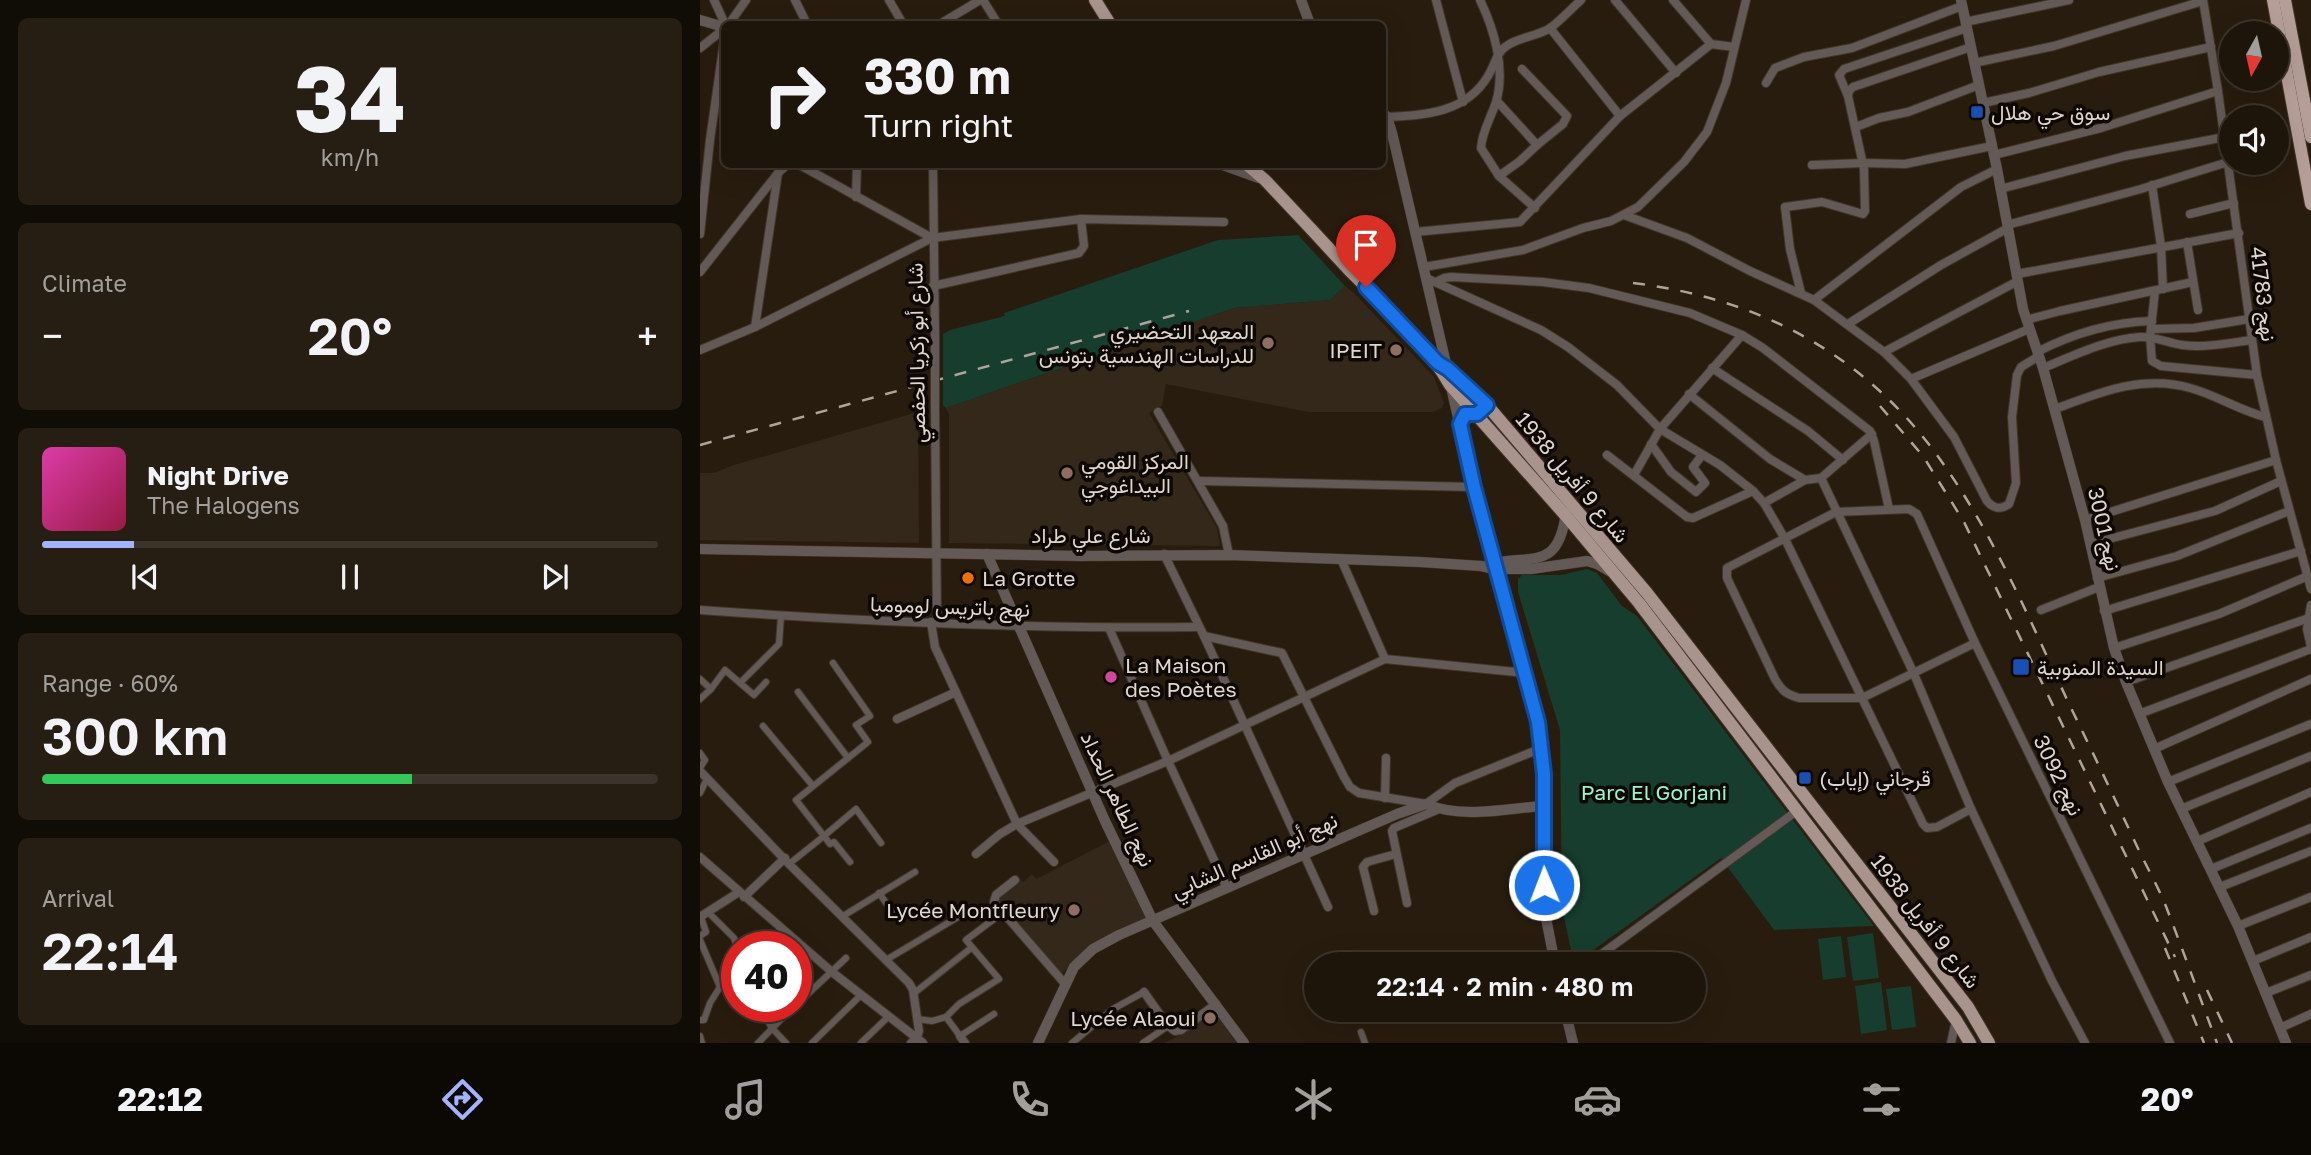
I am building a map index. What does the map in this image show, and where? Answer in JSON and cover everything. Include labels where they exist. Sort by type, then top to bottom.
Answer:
[{"type":"highway","points":[[2273,0],[2311,204]]},
{"type":"highway","points":[[2285,0],[2311,137]]},
{"type":"main road","points":[[1095,0],[1108,21]]},
{"type":"main road","points":[[1251,168],[1443,366]]},
{"type":"main road","name":"شارع 9 أفريل 1938","points":[[1443,366],[1450,385],[1482,410],[1639,603],[1956,1020],[1969,1043]]},
{"type":"main road","name":"شارع 9 أفريل 1938","points":[[1443,366],[1567,501],[1655,603],[1968,1007],[1989,1043]]},
{"type":"street","points":[[714,0],[724,21]]},
{"type":"street","points":[[730,21],[746,0]]},
{"type":"street","points":[[795,0],[806,21]]},
{"type":"street","points":[[889,0],[901,21]]},
{"type":"street","points":[[945,21],[981,0],[996,21]]},
{"type":"street","points":[[1301,0],[1309,21]]},
{"type":"street","points":[[1436,0],[1463,102]]},
{"type":"street","points":[[1480,0],[1499,52],[1497,101],[1486,122],[1480,145],[1499,176],[1535,208]]},
{"type":"street","points":[[1386,115],[1437,112],[1463,102],[1486,79],[1499,52],[1508,45],[1550,28],[1581,0]]},
{"type":"street","points":[[1615,0],[1676,73]]},
{"type":"street","points":[[1672,0],[1711,44],[1734,47]]},
{"type":"street","points":[[1425,273],[1523,250],[1583,228],[1611,221],[1638,207],[1701,143],[1714,118],[1746,0]]},
{"type":"street","points":[[1801,293],[1790,249],[1785,207],[1822,202],[1864,213],[1863,163],[1840,71],[1966,25],[2068,0]]},
{"type":"street","points":[[1974,63],[2053,46],[2203,1]]},
{"type":"street","name":"نهج 41783","points":[[2203,1],[2220,105]]},
{"type":"street","points":[[1766,83],[1775,68],[1804,57],[1852,48],[1962,3]]},
{"type":"street","name":"نهج 3001","points":[[1962,3],[2028,325],[2055,409],[2085,520],[2114,648],[2168,782],[2238,926],[2286,1043]]},
{"type":"street","points":[[700,20],[721,25]]},
{"type":"street","points":[[1550,28],[1620,117]]},
{"type":"street","points":[[700,48],[721,30]]},
{"type":"street","points":[[1415,232],[1511,224],[1525,218],[1620,117],[1711,44]]},
{"type":"street","points":[[1848,96],[1853,87],[1971,47]]},
{"type":"street","points":[[1983,103],[2029,93],[2099,72],[2211,47]]},
{"type":"street","points":[[700,234],[721,62]]},
{"type":"street","points":[[1499,176],[1563,124],[1567,116],[1522,69]]},
{"type":"street","points":[[1856,127],[1879,118],[1909,112],[1979,85]]},
{"type":"street","points":[[1812,165],[1905,164],[1993,150],[2101,128],[2218,92]]},
{"type":"street","points":[[1497,101],[1537,145]]},
{"type":"street","points":[[1386,119],[1425,273],[1443,366]]},
{"type":"street","points":[[2000,189],[2125,156],[2219,139]]},
{"type":"street","points":[[1848,324],[1941,265],[2008,227],[2219,165]]},
{"type":"street","points":[[700,272],[784,168]]},
{"type":"street","name":"شارع أبو زكريا الحفصي","points":[[805,168],[932,238],[935,647],[1017,824],[1054,862]]},
{"type":"street","points":[[856,197],[857,168]]},
{"type":"street","points":[[932,238],[933,168]]},
{"type":"street","points":[[1231,168],[1265,180]]},
{"type":"street","points":[[1814,300],[1961,187],[1997,169]]},
{"type":"street","points":[[755,327],[778,173]]},
{"type":"street","name":"نهج 41783","points":[[2230,175],[2265,418],[2311,589]]},
{"type":"street","points":[[2152,185],[2161,246],[2159,290],[2151,329],[2151,357],[2155,364],[2257,375]]},
{"type":"street","points":[[2190,215],[2234,203]]},
{"type":"street","points":[[1624,215],[1687,238],[1750,271],[1801,293],[1885,352],[1911,379],[1954,438],[1992,507],[2000,508],[2009,504],[2016,484],[2012,417],[2017,375],[2021,367],[2038,354],[2066,337],[2118,323],[2151,329],[2194,328],[2249,319]]},
{"type":"street","points":[[933,286],[1079,253],[1084,246],[1081,219]]},
{"type":"street","points":[[700,350],[755,327],[932,238],[1081,219],[1224,222]]},
{"type":"street","points":[[1885,352],[2017,277],[2161,246],[2239,233]]},
{"type":"street","points":[[2187,242],[2198,310]]},
{"type":"street","points":[[1425,273],[1436,282],[1542,330],[1568,347],[1616,385],[1660,429],[1720,465],[1753,491],[1764,502],[1785,539],[1923,824],[1931,829],[1971,809]]},
{"type":"street","points":[[1436,282],[1451,277],[1520,280],[1589,288],[1690,313],[1742,335],[1763,348],[1872,433],[1889,509],[1836,512],[1731,565],[1726,573],[1784,694],[1799,698],[1862,698],[1975,643]]},
{"type":"street","points":[[1911,379],[2060,311],[2193,282]]},
{"type":"street","points":[[2151,329],[2168,343],[2196,346],[2252,340]]},
{"type":"street","points":[[2043,368],[2151,329]]},
{"type":"street","points":[[1634,475],[1660,429],[1742,335]]},
{"type":"street","points":[[1712,369],[1808,431],[1843,460]]},
{"type":"street","points":[[2055,409],[2115,388],[2160,383],[2189,387],[2265,418]]},
{"type":"street","points":[[1450,385],[1494,566],[1526,673],[1542,748],[1545,913],[1553,952]]},
{"type":"street","points":[[1689,394],[1770,459],[1805,480]]},
{"type":"street","points":[[1460,424],[1465,414],[1482,410]]},
{"type":"street","points":[[1158,412],[1223,526],[1229,555]]},
{"type":"street","points":[[1764,502],[1805,480],[1821,478],[1872,433]]},
{"type":"street","points":[[1651,444],[1671,472],[1694,491],[1705,483],[1693,467],[1702,455]]},
{"type":"street","points":[[1607,455],[1687,517],[1693,518],[1753,491]]},
{"type":"street","points":[[2085,520],[2276,460]]},
{"type":"street","points":[[1821,478],[1914,674],[1971,809],[2084,1043]]},
{"type":"street","points":[[1199,481],[1474,487]]},
{"type":"street","points":[[2090,544],[2215,511],[2281,481]]},
{"type":"street","name":"شارع علي طراد","points":[[1494,566],[1543,557],[1557,545],[1566,516],[1567,501]]},
{"type":"street","name":"نهج 3092","points":[[1889,509],[1913,510],[1920,520],[1975,643],[2170,1043]]},
{"type":"street","points":[[2041,610],[2098,582],[2177,556],[2289,511]]},
{"type":"street","name":"شارع علي طراد","points":[[700,549],[1229,555],[1531,569],[1587,561],[1612,573]]},
{"type":"street","points":[[2104,611],[2301,551]]},
{"type":"street","name":"نهج الطاهر الحداد","points":[[987,554],[1153,921],[1244,1043]]},
{"type":"street","points":[[1164,554],[1328,907]]},
{"type":"street","points":[[1341,559],[1385,659]]},
{"type":"street","points":[[2114,648],[2219,614],[2308,576]]},
{"type":"street","points":[[2139,715],[2311,648],[2307,629],[2311,605]]},
{"type":"street","name":"نهج باتريس لومومبا","points":[[700,610],[1018,626],[1199,627]]},
{"type":"street","points":[[740,683],[779,644],[781,616]]},
{"type":"street","points":[[2126,682],[2309,618]]},
{"type":"street","points":[[1109,628],[1227,888]]},
{"type":"street","points":[[1204,636],[1278,651],[1286,659],[1350,788],[1359,793],[1426,804],[1439,810],[1479,812],[1542,806]]},
{"type":"street","points":[[976,854],[1017,824],[1168,761],[1385,659],[1526,673]]},
{"type":"street","points":[[833,663],[870,716],[856,725],[868,742],[796,800],[830,844],[834,842],[850,862]]},
{"type":"street","points":[[700,699],[724,670],[754,695],[766,682]]},
{"type":"street","points":[[700,679],[711,689]]},
{"type":"street","points":[[2154,749],[2311,679]]},
{"type":"street","points":[[798,692],[848,758]]},
{"type":"street","points":[[897,719],[956,692]]},
{"type":"street","points":[[2168,782],[2311,724]]},
{"type":"street","points":[[763,726],[813,786]]},
{"type":"street","points":[[1426,804],[1455,783],[1542,748]]},
{"type":"street","points":[[700,753],[705,760],[700,770],[707,779],[909,983],[919,1031],[917,1041]]},
{"type":"street","points":[[2181,810],[2311,756]]},
{"type":"street","points":[[1385,798],[1386,758]]},
{"type":"street","points":[[700,793],[707,779]]},
{"type":"street","points":[[2197,841],[2311,792]]},
{"type":"street","name":"نهج أبو القاسم الشابي","points":[[1038,1043],[1074,967],[1084,956],[1104,943],[1302,855],[1426,804]]},
{"type":"street","points":[[702,915],[741,895],[824,836],[856,809],[881,843]]},
{"type":"street","points":[[1407,903],[1392,835],[1394,828],[1439,810]]},
{"type":"street","points":[[1604,952],[1797,810]]},
{"type":"street","points":[[2211,869],[2311,828]]},
{"type":"street","points":[[2220,887],[2311,851]]},
{"type":"street","points":[[1374,911],[1363,867],[1367,862],[1396,854]]},
{"type":"street","points":[[700,857],[779,931]]},
{"type":"street","points":[[843,916],[915,872]]},
{"type":"street","points":[[1015,880],[994,897],[994,902],[1066,985]]},
{"type":"street","points":[[879,893],[899,921]]},
{"type":"street","points":[[2238,926],[2311,897]]},
{"type":"street","points":[[916,1019],[932,1021],[946,1017],[959,1004],[999,979],[966,940],[1002,913]]},
{"type":"street","points":[[700,1020],[704,1020],[720,987],[700,938],[706,932],[702,915]]},
{"type":"street","points":[[702,915],[723,931]]},
{"type":"street","points":[[886,960],[958,917]]},
{"type":"street","points":[[2253,961],[2311,937]]},
{"type":"street","points":[[913,994],[971,948]]},
{"type":"street","points":[[812,990],[846,958]]},
{"type":"street","points":[[812,959],[889,1016],[917,1041]]},
{"type":"street","points":[[2266,993],[2311,975]]},
{"type":"street","points":[[1072,1043],[1113,1009],[1144,992],[1168,1026],[1175,1031],[1181,1030],[1216,1004]]},
{"type":"street","points":[[812,1043],[861,995]]},
{"type":"street","points":[[946,1017],[963,1040],[994,1014]]},
{"type":"street","points":[[2280,1028],[2311,1014]]},
{"type":"street","points":[[861,1043],[889,1016]]},
{"type":"street","points":[[1951,1043],[1956,1020]]},
{"type":"street","points":[[769,1022],[786,1043]]},
{"type":"street","points":[[758,1043],[776,1022]]},
{"type":"street","points":[[1568,1022],[1573,1043]]},
{"type":"street","points":[[1143,1043],[1168,1026]]},
{"type":"street","points":[[1361,1032],[1365,1043]]},
{"type":"street","points":[[700,1036],[702,1043]]},
{"type":"shaded area","points":[[1345,286],[1434,377],[1444,403],[1442,408],[1432,412],[1308,412],[1166,384],[1162,406],[1149,413],[1217,528],[1220,546],[949,543],[949,414],[946,408],[1234,308],[1330,300]]},
{"type":"shaded area","points":[[918,412],[919,543],[700,540],[700,473],[714,473]]},
{"type":"shaded area","name":"Lycée Montfleury","points":[[1112,840],[1148,919],[1090,948],[1061,974],[996,900],[1020,879],[1023,882],[1032,874],[1036,879]]},
{"type":"shaded area","name":"Lycée Alaoui","points":[[1212,1009],[1237,1043],[1164,1043],[1182,1034]]},
{"type":"green space","points":[[1298,235],[1345,286],[1330,300],[1234,308],[946,408],[943,405],[943,334],[950,330],[1005,316],[1004,313],[1218,240]]},
{"type":"green space","name":"Parc El Gorjani","points":[[1587,569],[1597,573],[1622,606],[1637,616],[1874,926],[1774,930],[1721,858],[1591,952],[1571,952],[1562,908],[1560,730],[1518,592],[1518,579],[1522,575],[1561,575]]},
{"type":"green space","points":[[1873,933],[1879,978],[1853,981],[1847,937]]},
{"type":"green space","points":[[1841,936],[1846,977],[1823,980],[1818,939]]},
{"type":"green space","points":[[1881,982],[1887,1030],[1861,1034],[1855,986]]},
{"type":"green space","points":[[1911,986],[1916,1027],[1892,1030],[1886,989]]},
{"type":"railway","points":[[1633,283],[1678,290],[1721,302],[1763,316],[1802,335],[1873,385],[1905,416],[1934,451],[1974,512],[2025,609],[2163,900],[2217,1043]]},
{"type":"railway","points":[[700,445],[1189,311]]},
{"type":"railway","points":[[1880,406],[1923,456],[1964,522],[2175,957]]},
{"type":"railway","points":[[2165,948],[2204,1043]]},
{"type":"railway","points":[[2207,990],[2232,1043]]},
{"type":"place","name":"سوق حي هلال","points":[[1977,112]]},
{"type":"place","name":"المعهد التحضيري للدراسات الهندسية بتونس","points":[[1268,343]]},
{"type":"place","name":"IPEIT","points":[[1396,350]]},
{"type":"place","name":"المركز القومي البيداغوجي","points":[[1067,473]]},
{"type":"place","name":"La Grotte","points":[[968,578]]},
{"type":"place","name":"السيدة المنوبية","points":[[2021,667]]},
{"type":"place","name":"La Maison des Poètes","points":[[1111,677]]},
{"type":"place","name":"قرجاني (إياب)","points":[[1805,778]]},
{"type":"place","name":"Lycée Montfleury","points":[[1074,910]]},
{"type":"place","name":"Lycée Alaoui","points":[[1210,1018]]},
{"type":"route","points":[[1366,287],[1438,363],[1487,405],[1477,414],[1465,414],[1460,424],[1495,569],[1538,722],[1544,774],[1544,885]]}]
